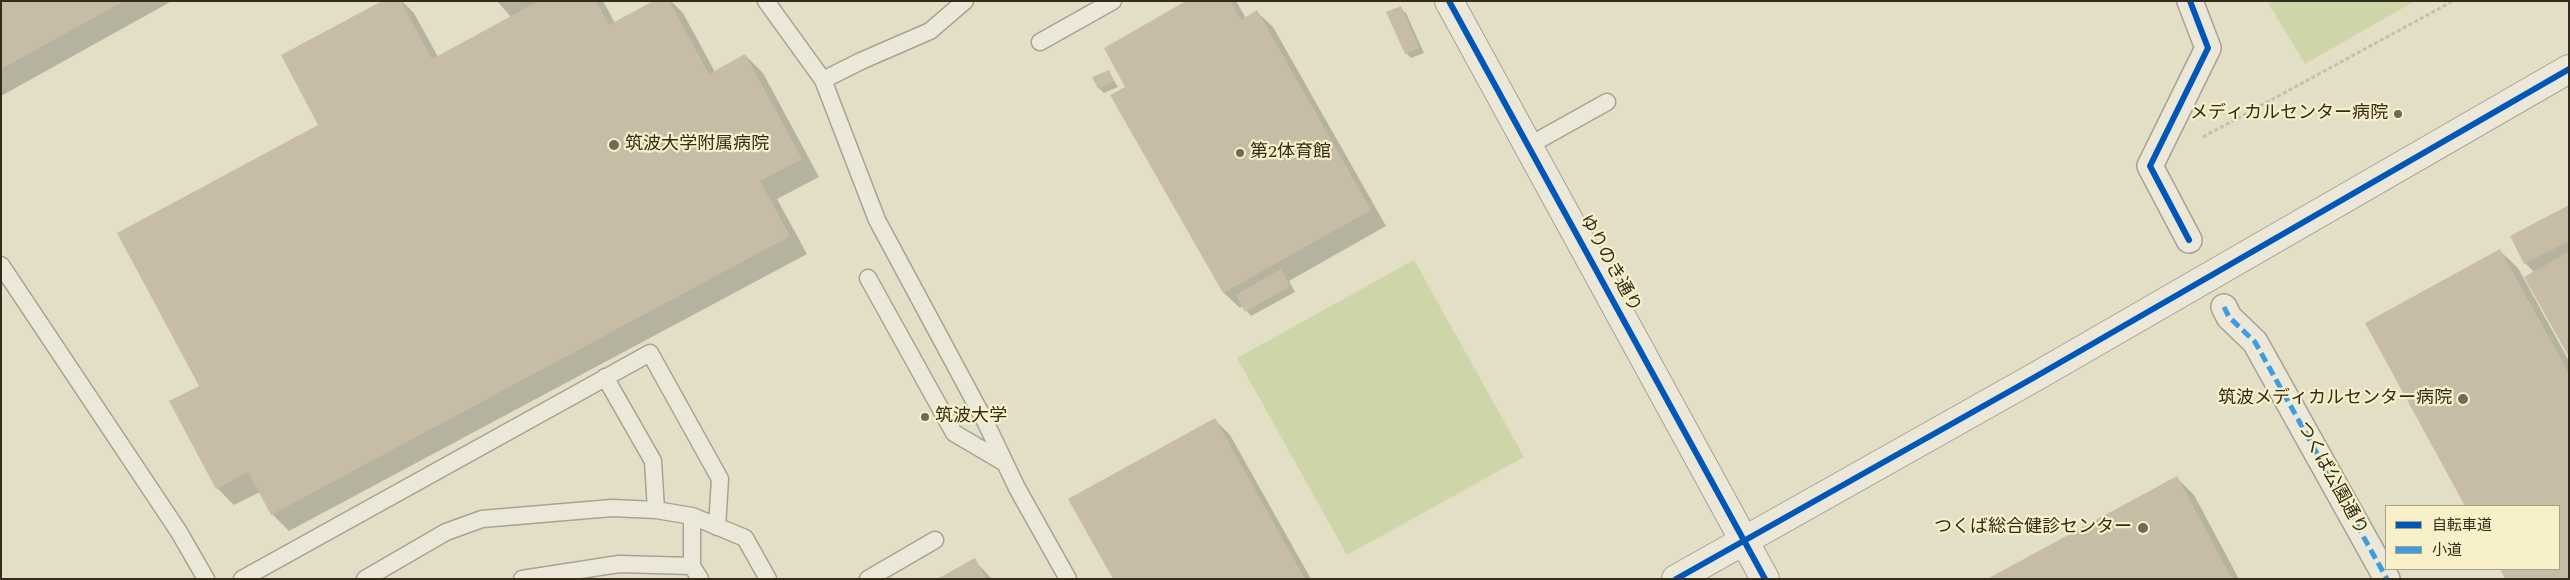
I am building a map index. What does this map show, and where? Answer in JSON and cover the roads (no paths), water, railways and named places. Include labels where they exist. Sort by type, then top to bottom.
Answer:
[{"type":"street","name":"ゆりのき通り","points":[[1449,1],[1765,579]]},
{"type":"street","points":[[2189,240],[2150,166],[2208,48],[2190,1]]},
{"type":"street","points":[[1676,579],[2035,377],[2569,69]]},
{"type":"street","name":"つくば公園通り","points":[[2224,307],[2229,317],[2255,342],[2384,578]]},
{"type":"lane","points":[[766,1],[824,80],[877,220],[1068,579]]},
{"type":"lane","points":[[824,80],[930,31],[965,1]]},
{"type":"lane","points":[[1040,42],[1113,1]]},
{"type":"lane","points":[[1528,146],[1607,102]]},
{"type":"lane","points":[[1,265],[179,532],[206,579]]},
{"type":"lane","points":[[868,278],[954,433],[1005,463]]},
{"type":"lane","points":[[242,579],[605,377],[650,354],[720,479],[717,527]]},
{"type":"lane","points":[[605,377],[653,461],[656,510]]},
{"type":"lane","points":[[365,579],[446,532],[482,519],[612,508],[656,510],[692,516],[745,538],[768,579]]},
{"type":"lane","points":[[522,579],[618,564],[696,573],[692,516]]},
{"type":"lane","points":[[868,579],[935,540]]},
{"type":"place","name":"メディカルセンター病院","points":[[2398,114]]},
{"type":"place","name":"筑波大学附属病院","points":[[614,145]]},
{"type":"place","name":"第2体育館","points":[[1240,153]]},
{"type":"place","name":"筑波メディカルセンター病院","points":[[2463,399]]},
{"type":"place","name":"筑波大学","points":[[925,417]]},
{"type":"place","name":"つくば総合健診センター","points":[[2143,528]]}]
